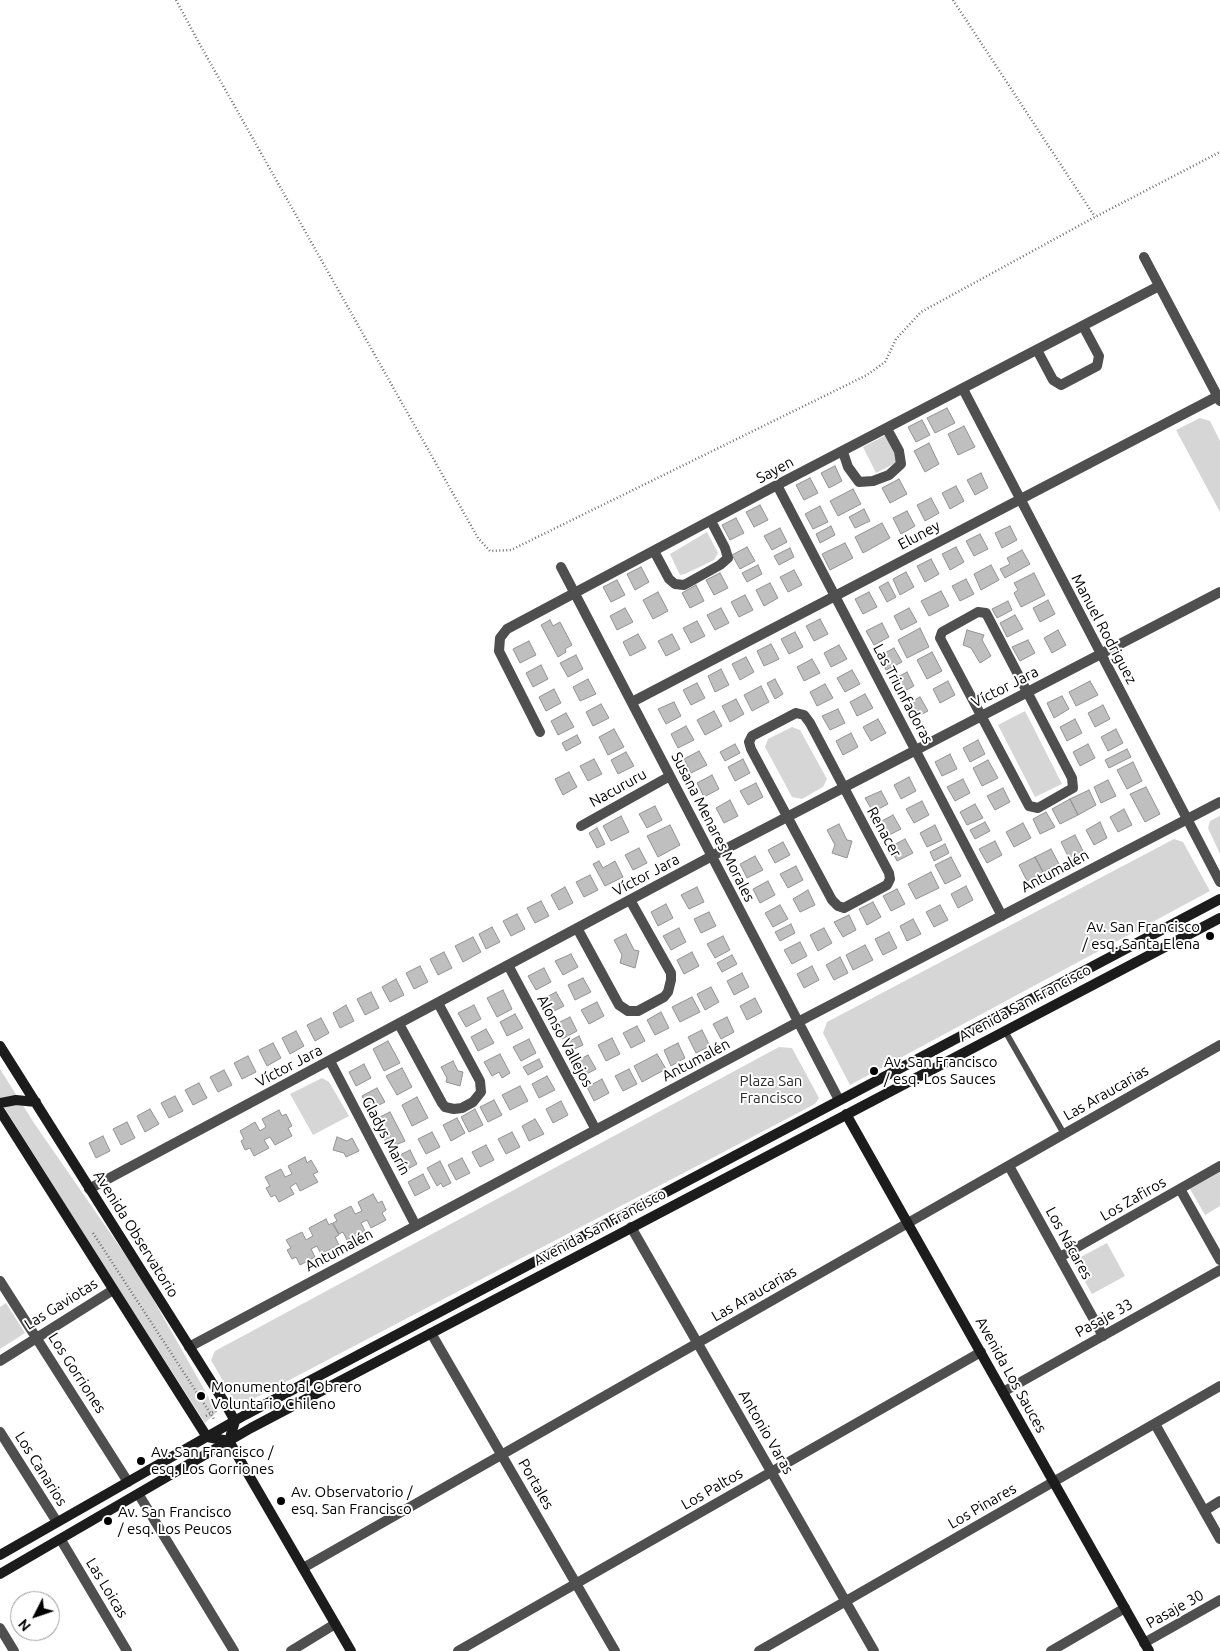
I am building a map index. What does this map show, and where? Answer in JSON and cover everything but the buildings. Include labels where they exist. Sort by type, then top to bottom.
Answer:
[{"type":"main road","name":"Avenida San Francisco","points":[[0,1555],[235,1420],[1220,899]]},
{"type":"main road","name":"Avenida San Francisco","points":[[0,1574],[229,1441],[631,1227],[1220,918]]},
{"type":"main road","name":"Avenida Observatorio","points":[[0,1046],[235,1420]]},
{"type":"main road","points":[[0,1103],[16,1100],[36,1102]]},
{"type":"main road","points":[[0,1111],[196,1422],[207,1437],[229,1441]]},
{"type":"main road","name":"Avenida Los Sauces","points":[[846,1114],[1146,1647]]},
{"type":"main road","points":[[235,1420],[229,1441],[351,1651]]},
{"type":"street","points":[[1144,257],[1219,398]]},
{"type":"street","name":"Sayen","points":[[540,732],[500,651],[500,638],[507,629],[1159,286]]},
{"type":"street","points":[[1037,350],[1053,380],[1061,385],[1097,366],[1099,356],[1083,326]]},
{"type":"street","name":"Manuel Rodriguez","points":[[963,389],[1220,882]]},
{"type":"street","name":"Eluney","points":[[632,702],[1219,398]]},
{"type":"street","points":[[843,452],[848,468],[859,482],[873,481],[889,475],[901,464],[899,451],[887,428]]},
{"type":"street","name":"Las Triunfadoras","points":[[777,486],[1002,916]]},
{"type":"street","points":[[654,551],[668,579],[675,584],[684,585],[720,565],[728,558],[711,521]]},
{"type":"street","name":"Susana Menares Morales","points":[[562,567],[839,1100]]},
{"type":"street","name":"Víctor Jara","points":[[89,1189],[712,856],[1220,592]]},
{"type":"street","points":[[978,612],[986,614],[1072,778],[1073,788],[1038,808],[1029,806],[981,717],[940,638],[942,632],[978,612]]},
{"type":"street","points":[[788,818],[751,749],[749,742],[752,736],[796,713],[804,715],[843,788]]},
{"type":"street","name":"Nacururu","points":[[581,826],[670,776]]},
{"type":"street","name":"Renacer","points":[[788,818],[832,900],[838,906],[844,908],[887,885],[890,878],[889,873],[843,788]]},
{"type":"street","name":"Antumalén","points":[[189,1347],[798,1022],[1220,802]]},
{"type":"street","points":[[577,928],[619,1004],[628,1011],[638,1011],[664,997],[668,992],[671,973],[630,900]]},
{"type":"street","name":"Alonso Vallejos","points":[[508,965],[596,1130]]},
{"type":"street","points":[[399,1024],[442,1103],[454,1109],[462,1108],[474,1102],[481,1092],[480,1081],[438,1003]]},
{"type":"street","name":"Las Araucarias","points":[[303,1568],[1220,1045]]},
{"type":"street","name":"Gladys Marín","points":[[330,1061],[416,1226]]},
{"type":"street","name":"Los Nácares","points":[[1009,1166],[1103,1336]]},
{"type":"street","name":"Los Zafiros","points":[[1060,1257],[1220,1166]]},
{"type":"street","points":[[1180,1189],[1220,1260]]},
{"type":"street","name":"Antonio Varas","points":[[631,1227],[874,1651]]},
{"type":"street","name":"Pasaje 33","points":[[1003,1392],[1220,1270]]},
{"type":"street","name":"Los Gorriones","points":[[0,1281],[128,1482]]},
{"type":"street","name":"Las Gaviotas","points":[[0,1360],[113,1290]]},
{"type":"street","name":"Portales","points":[[431,1333],[615,1651]]},
{"type":"street","name":"Los Paltos","points":[[458,1651],[981,1352]]},
{"type":"street","name":"Los Pinares","points":[[759,1651],[1220,1386]]},
{"type":"street","points":[[1155,1424],[1220,1539]]},
{"type":"street","name":"Los Canarios","points":[[0,1432],[57,1522]]},
{"type":"street","points":[[139,1495],[234,1651]]},
{"type":"street","points":[[1204,1510],[1220,1501]]},
{"type":"street","name":"Las Loicas","points":[[61,1540],[127,1651]]},
{"type":"street","name":"Pasaje 30","points":[[1146,1647],[1220,1600]]},
{"type":"street","points":[[1052,1651],[1125,1608]]},
{"type":"street","points":[[291,1651],[336,1624]]},
{"type":"street","points":[[0,1628],[14,1651]]},
{"type":"lane","points":[[1005,1031],[1064,1134]]},
{"type":"path","points":[[176,0],[478,538],[490,551],[512,550],[867,375],[885,362],[896,340],[921,312],[1095,217],[1220,152]]},
{"type":"path","points":[[953,0],[1095,217]]},
{"type":"path","points":[[93,1233],[220,1429]]},
{"type":"path","points":[[196,1422],[226,1405]]},
{"type":"green space","points":[[1200,418],[1210,421],[1220,441],[1220,512],[1176,430]]},
{"type":"green space","points":[[890,433],[903,459],[876,473],[863,447]]},
{"type":"green space","points":[[707,532],[718,553],[714,560],[680,575],[670,554]]},
{"type":"green space","points":[[1025,711],[1062,784],[1035,797],[998,725]]},
{"type":"green space","points":[[792,727],[800,730],[827,779],[823,787],[802,799],[792,797],[765,747],[768,739]]},
{"type":"green space","points":[[1220,816],[1220,854],[1208,828],[1210,821]]},
{"type":"green space","name":"Plaza San Francisco","points":[[1174,839],[1183,842],[1210,891],[850,1085],[823,1033],[827,1022]]},
{"type":"green space","name":"Plaza San Francisco","points":[[779,1047],[792,1048],[819,1098],[815,1104],[238,1407],[211,1360],[215,1351]]},
{"type":"green space","points":[[0,1069],[34,1123],[140,1276],[217,1412],[205,1423],[41,1168],[0,1100]]},
{"type":"green space","points":[[322,1078],[329,1082],[349,1116],[313,1135],[290,1094]]},
{"type":"green space","points":[[1220,1172],[1220,1206],[1205,1215],[1190,1189]]},
{"type":"green space","points":[[1107,1243],[1125,1276],[1092,1294],[1073,1261]]},
{"type":"green space","points":[[6,1303],[25,1333],[0,1349],[0,1307]]},
{"type":"place","name":"Av. San Francisco / esq. Santa Elena","points":[[1210,936]]},
{"type":"place","name":"Av. San Francisco / esq. Los Sauces","points":[[874,1071]]},
{"type":"place","name":"Monumento al Obrero Voluntario Chileno","points":[[201,1396]]},
{"type":"place","name":"Av. San Francisco / esq. Los Gorriones","points":[[141,1461]]},
{"type":"place","name":"Av. Observatorio / esq. San Francisco","points":[[281,1501]]},
{"type":"place","name":"Av. San Francisco / esq. Los Peucos","points":[[108,1521]]}]
